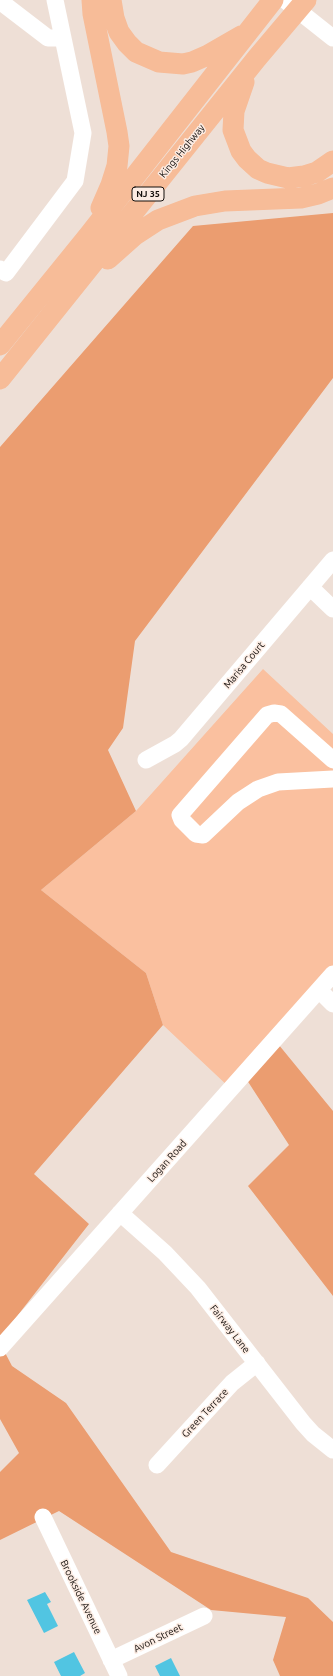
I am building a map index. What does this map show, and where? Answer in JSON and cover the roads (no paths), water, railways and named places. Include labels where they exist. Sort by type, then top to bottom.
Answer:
[{"type":"main road","points":[[89,235],[111,186],[117,166],[119,146],[93,14],[92,0]]},
{"type":"main road","points":[[111,0],[114,18],[119,32],[127,43],[136,52],[150,60],[159,62],[183,64],[192,62],[208,55],[251,30]]},
{"type":"main road","name":"Kings Highway","points":[[0,345],[89,235],[274,0]]},
{"type":"main road","name":"Kings Highway","points":[[0,379],[257,58],[296,4]]},
{"type":"main road","points":[[257,58],[245,81],[234,111],[233,130],[241,151],[258,169],[267,173],[288,178],[304,176],[316,172],[333,161]]},
{"type":"main road","points":[[60,303],[136,235],[158,220],[171,214],[212,202],[301,198],[318,194],[333,188]]},
{"type":"street","points":[[0,269],[6,273],[75,181],[82,133],[55,0]]},
{"type":"street","points":[[296,4],[333,38]]},
{"type":"street","points":[[5,6],[48,38],[63,38]]},
{"type":"street","name":"Marisa Court","points":[[146,760],[175,744],[181,739],[333,560]]},
{"type":"street","points":[[310,587],[333,608]]},
{"type":"street","points":[[333,760],[281,714],[274,713],[267,715],[180,815],[182,820],[196,834],[203,835],[238,802],[258,788],[278,782],[333,779]]},
{"type":"street","name":"Logan Road","points":[[0,1348],[333,974]]},
{"type":"street","points":[[319,990],[333,1004]]},
{"type":"street","name":"Fairway Lane","points":[[120,1213],[165,1252],[198,1288],[303,1423],[333,1450]]},
{"type":"street","name":"Green Terrace","points":[[156,1465],[232,1383],[257,1364]]},
{"type":"street","name":"Brookside Avenue","points":[[43,1517],[119,1676]]},
{"type":"street","name":"Avon Street","points":[[111,1660],[204,1616]]}]
